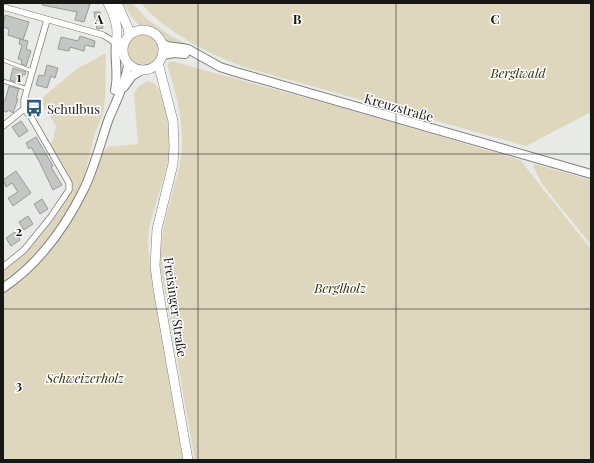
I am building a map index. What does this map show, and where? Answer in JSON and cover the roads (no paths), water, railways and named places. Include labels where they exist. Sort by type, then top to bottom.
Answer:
[{"type":"main road","points":[[108,3],[118,31],[113,41],[117,83],[108,120]]},
{"type":"main road","points":[[118,3],[140,30]]},
{"type":"main road","points":[[118,3],[128,28],[129,35],[123,46],[123,52],[128,64],[134,68],[146,70],[164,86]]},
{"type":"main road","points":[[120,92],[132,76],[158,63],[163,55],[160,38],[151,31],[140,30],[129,35]]},
{"type":"main road","name":"Kreuzstraße","points":[[162,43],[167,46],[188,49],[203,58],[236,72],[591,174]]},
{"type":"main road","name":"Kreuzstraße","points":[[163,55],[168,53],[182,53],[203,58]]},
{"type":"main road","name":"Freisinger Straße","points":[[158,63],[173,121],[174,147],[173,164],[157,229],[155,266],[188,460]]},
{"type":"main road","points":[[3,288],[11,283],[39,256],[67,220],[85,187],[108,120],[120,92],[128,64]]},
{"type":"street","points":[[3,7],[103,35],[113,41]]},
{"type":"street","points":[[3,266],[24,250],[50,218],[68,190],[69,183],[66,177],[31,117],[24,109],[24,100],[46,20]]},
{"type":"street","points":[[3,126],[24,109]]},
{"type":"lane","points":[[3,60],[32,71]]},
{"type":"lane","points":[[3,81],[28,89]]},
{"type":"lane","points":[[3,118],[9,121]]},
{"type":"place","name":"Schulbus","points":[[34,108]]},
{"type":"park label","name":"Berglwald","points":[[518,72]]},
{"type":"park label","name":"Berglholz","points":[[340,287]]},
{"type":"park label","name":"Schweizerholz","points":[[85,377]]}]
